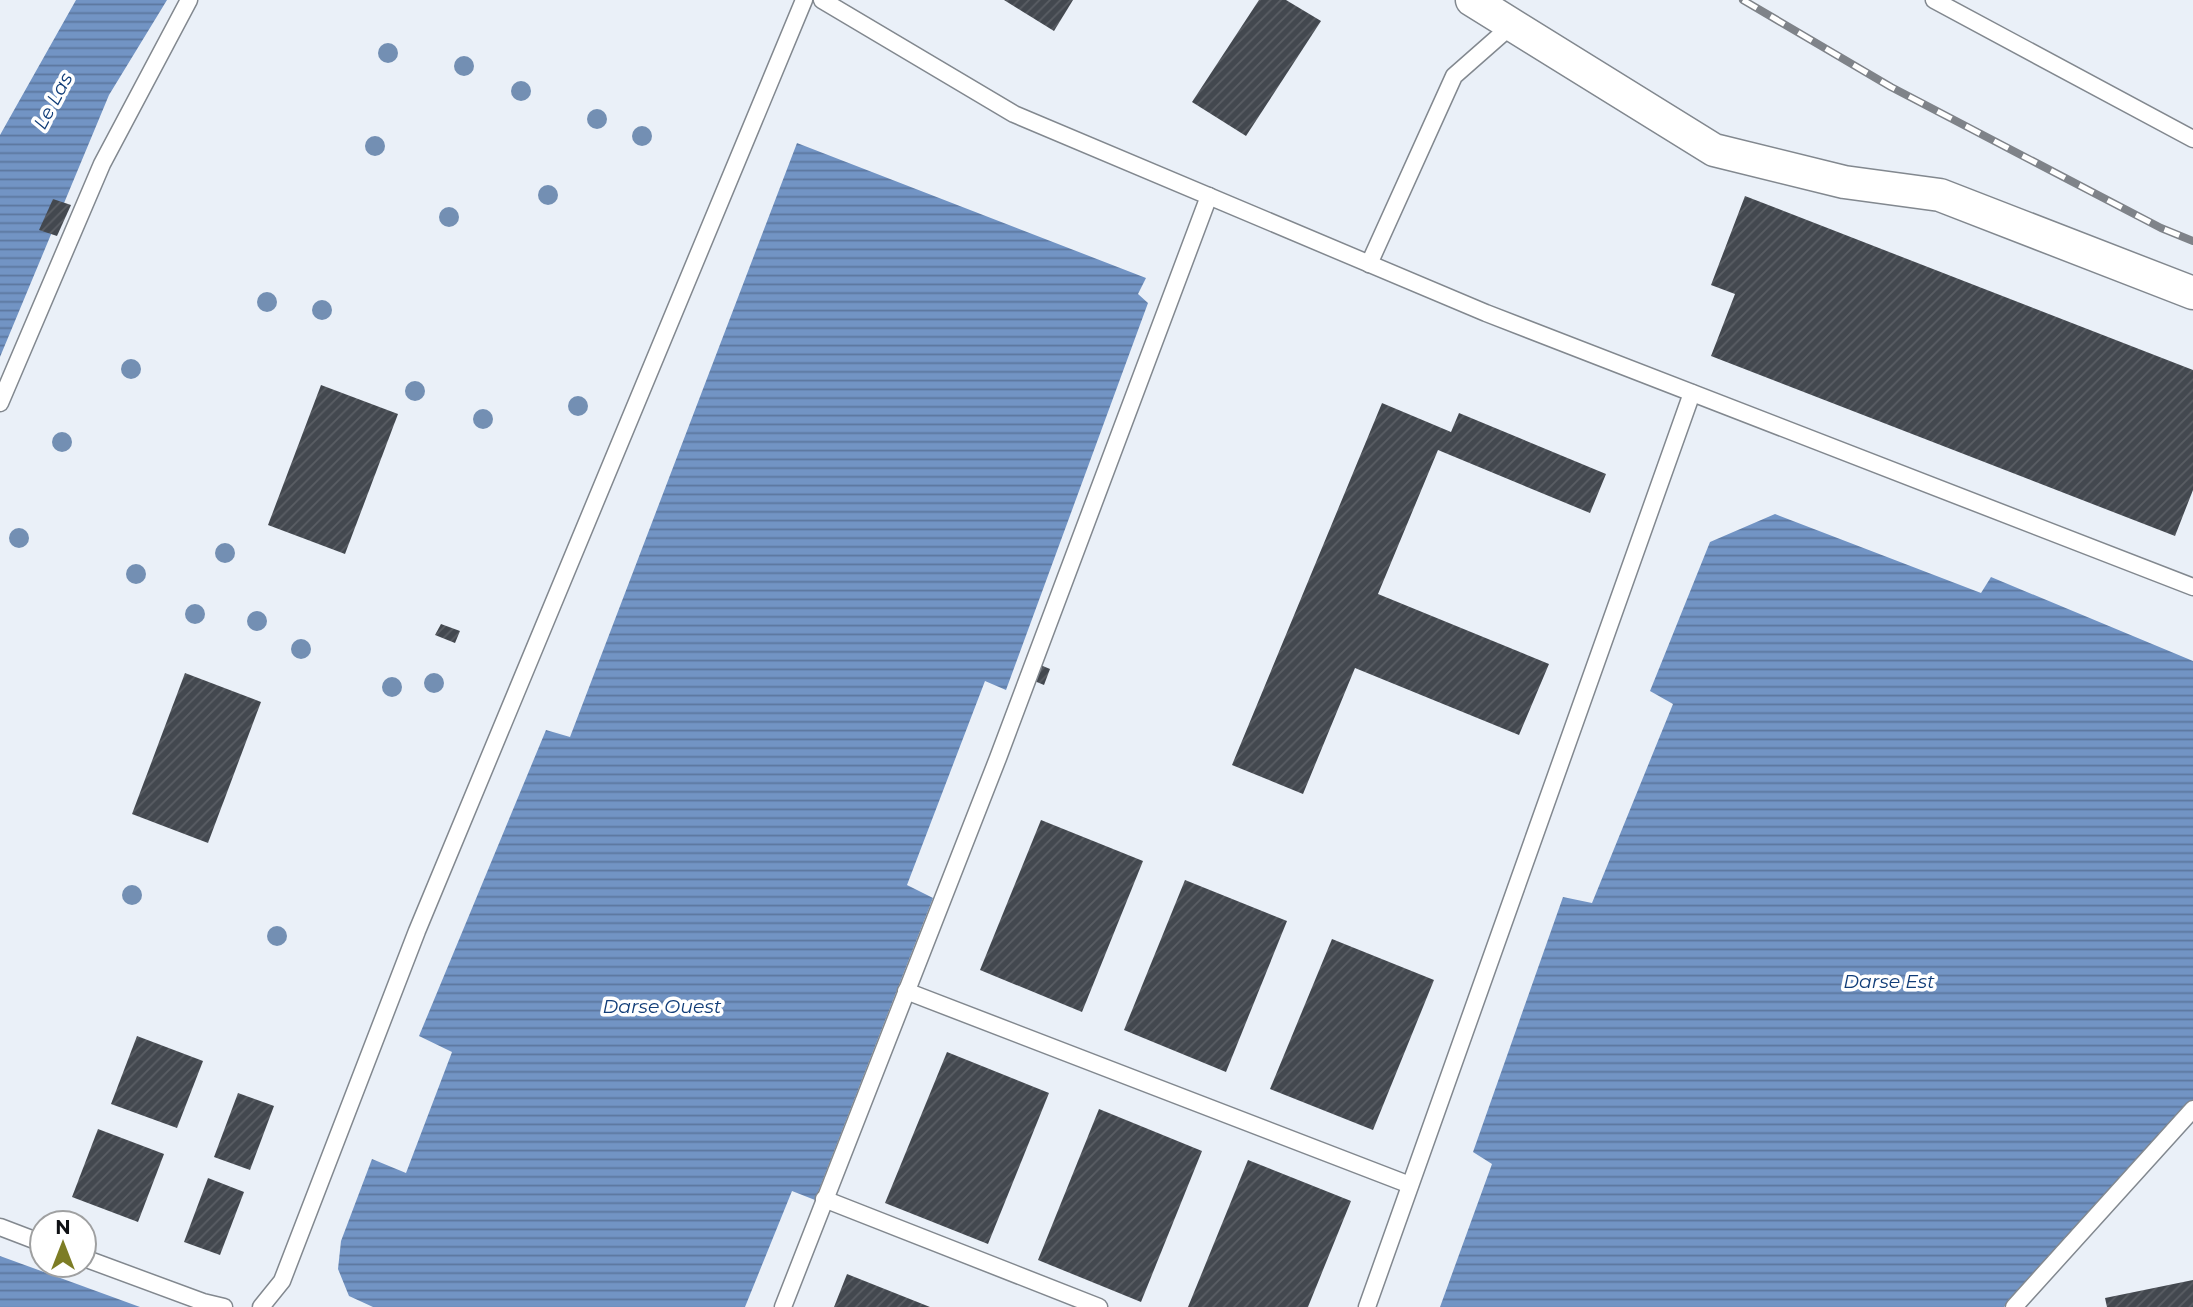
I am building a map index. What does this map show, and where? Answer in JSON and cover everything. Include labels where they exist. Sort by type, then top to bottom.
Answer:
[{"type":"street","points":[[1472,0],[1714,150],[1844,182],[1940,195],[2193,293]]},
{"type":"lane","points":[[0,403],[102,164],[189,0]]},
{"type":"lane","points":[[261,1307],[282,1281],[417,931],[804,0]]},
{"type":"lane","points":[[822,0],[1014,114],[1486,313],[2193,587]]},
{"type":"lane","points":[[1934,0],[2193,139]]},
{"type":"lane","points":[[1369,264],[1454,76],[1512,25]]},
{"type":"lane","points":[[783,1307],[998,758],[1209,196]]},
{"type":"lane","points":[[1367,1307],[1692,393]]},
{"type":"lane","points":[[906,991],[1410,1185]]},
{"type":"lane","points":[[2014,1307],[2193,1109]]},
{"type":"lane","points":[[824,1199],[1099,1307]]},
{"type":"lane","points":[[0,1227],[28,1238]]},
{"type":"lane","points":[[98,1263],[203,1302],[224,1307]]},
{"type":"water","name":"Le Las","points":[[76,0],[167,0],[109,95],[0,357],[0,135]]},
{"type":"water","name":"Darse Ouest","points":[[797,143],[1146,278],[1138,294],[1148,303],[1006,690],[985,681],[907,885],[933,898],[815,1200],[792,1191],[745,1307],[373,1307],[349,1296],[338,1269],[341,1241],[372,1159],[406,1173],[452,1052],[419,1036],[546,730],[570,737]]},
{"type":"water","name":"Darse Est","points":[[1775,514],[1981,593],[1991,577],[2193,661],[2193,1100],[2004,1307],[1440,1307],[1492,1164],[1473,1152],[1563,897],[1592,903],[1673,704],[1650,691],[1710,542]]},
{"type":"water","points":[[0,1256],[28,1266],[28,1279],[63,1279],[140,1307],[0,1307]]},
{"type":"building","points":[[1004,0],[1073,0],[1054,31]]},
{"type":"building","points":[[1259,0],[1286,0],[1321,21],[1246,136],[1192,102]]},
{"type":"building","points":[[1745,196],[2193,370],[2193,490],[2175,536],[1711,356],[1735,294],[1711,285]]},
{"type":"building","points":[[53,199],[71,205],[57,236],[39,230]]},
{"type":"building","points":[[321,385],[398,414],[345,554],[268,525]]},
{"type":"building","points":[[1382,403],[1451,432],[1459,413],[1606,474],[1590,513],[1438,450],[1378,594],[1549,664],[1519,735],[1355,668],[1303,794],[1232,765]]},
{"type":"building","points":[[441,624],[460,631],[455,643],[435,635]]},
{"type":"building","points":[[1038,664],[1050,669],[1044,685],[1032,680]]},
{"type":"building","points":[[185,673],[261,702],[208,843],[132,814]]},
{"type":"building","points":[[1041,820],[1143,861],[1082,1012],[980,970]]},
{"type":"building","points":[[1185,880],[1287,921],[1226,1072],[1124,1030]]},
{"type":"building","points":[[1332,939],[1434,980],[1373,1130],[1270,1089]]},
{"type":"building","points":[[137,1036],[203,1061],[177,1128],[111,1104]]},
{"type":"building","points":[[947,1052],[1049,1093],[988,1244],[885,1203]]},
{"type":"building","points":[[238,1093],[274,1106],[250,1170],[214,1157]]},
{"type":"building","points":[[1099,1109],[1202,1151],[1141,1302],[1038,1260]]},
{"type":"building","points":[[98,1129],[164,1154],[138,1222],[72,1197]]},
{"type":"building","points":[[1248,1160],[1351,1201],[1308,1307],[1188,1307]]},
{"type":"building","points":[[208,1178],[244,1192],[220,1255],[184,1242]]},
{"type":"building","points":[[847,1274],[930,1307],[834,1307]]},
{"type":"building","points":[[2193,1280],[2193,1307],[2107,1307],[2105,1298]]},
{"type":"railway","points":[[1743,0],[1891,87],[2161,228],[2193,241]]}]
